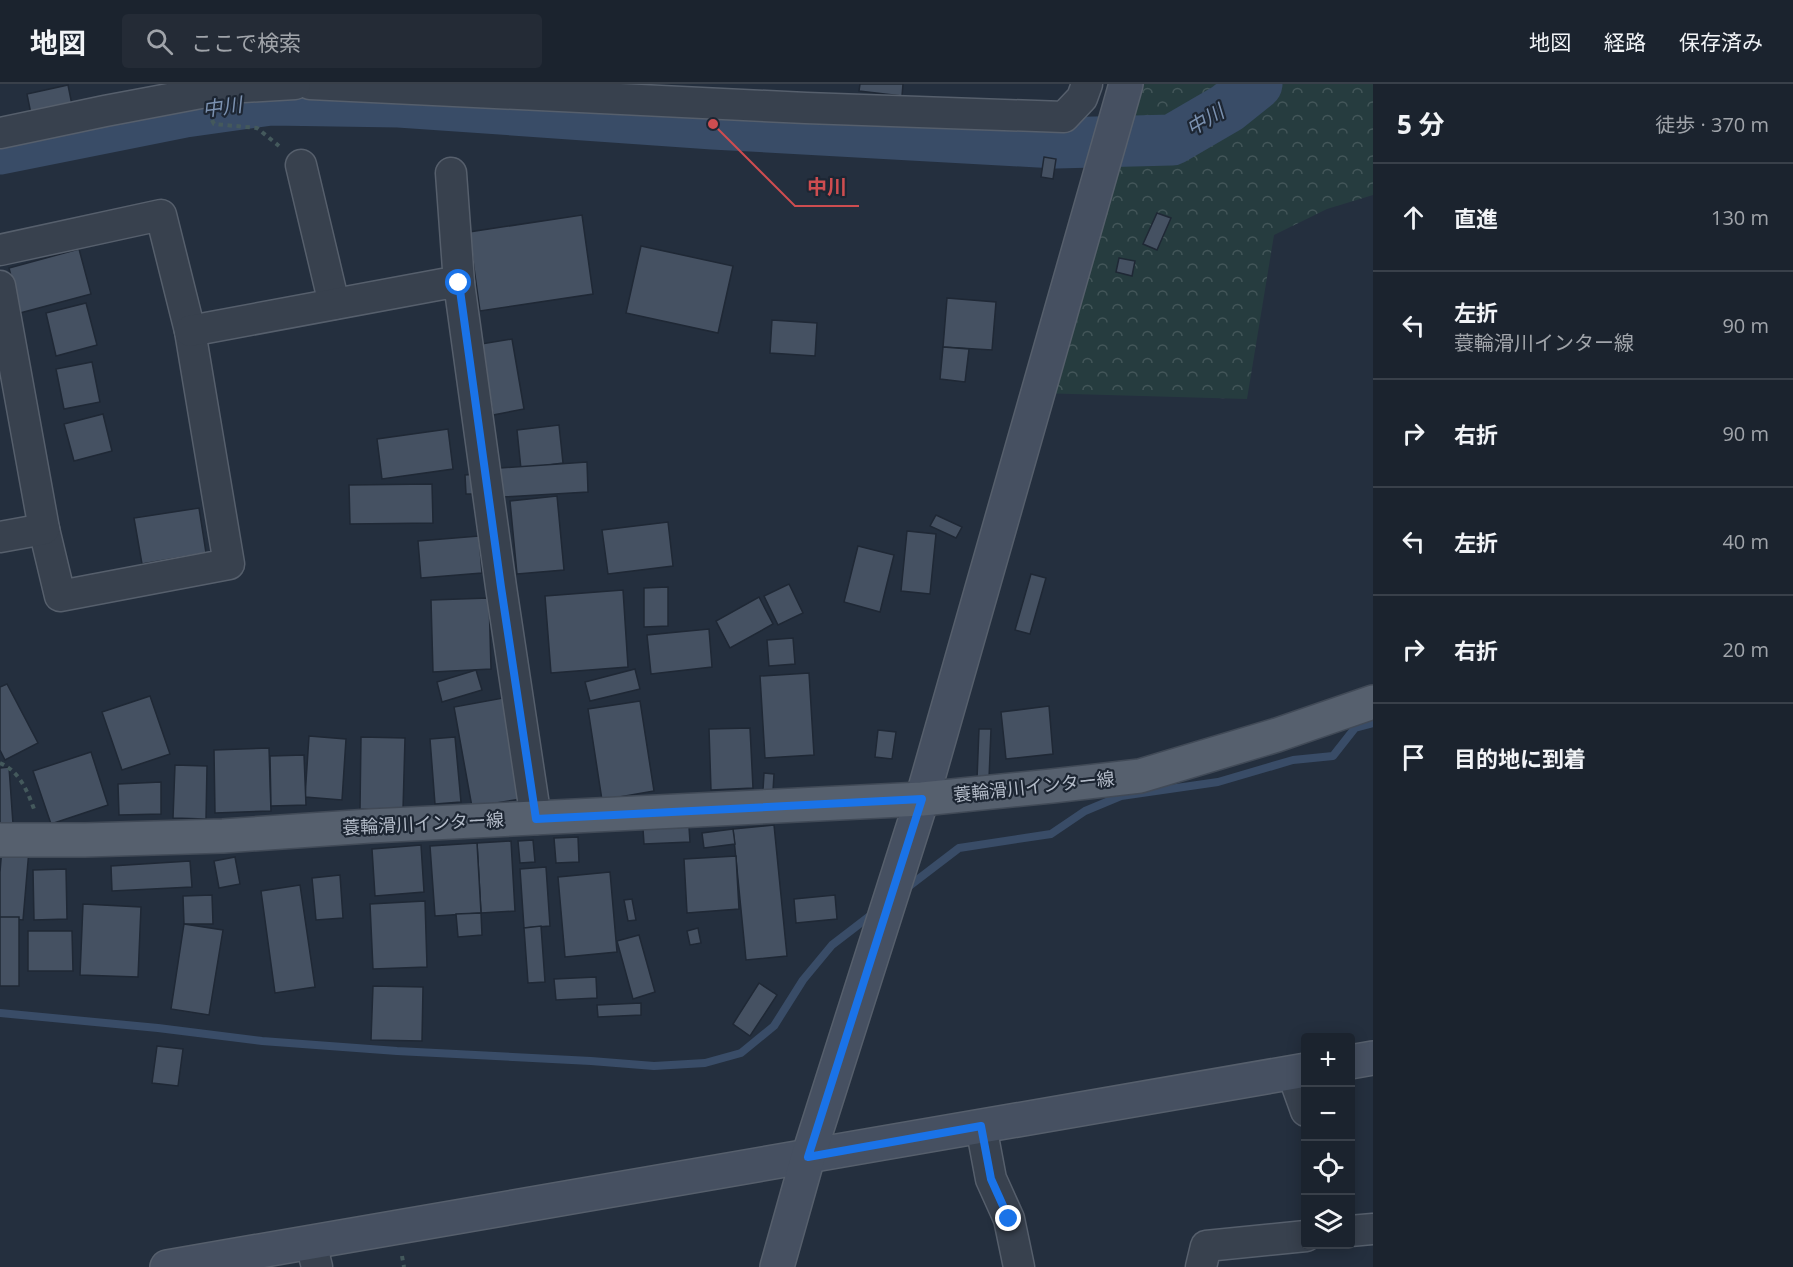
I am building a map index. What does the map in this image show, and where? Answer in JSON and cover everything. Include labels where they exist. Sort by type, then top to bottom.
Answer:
[{"type":"main road","name":"蓑輪滑川インター線","points":[[0,840],[223,836],[370,826],[922,799],[1140,776],[1277,735],[1373,702]]},
{"type":"street","points":[[0,133],[227,88],[295,84]]},
{"type":"street","points":[[310,84],[636,92],[806,108],[1064,117],[1082,98],[1086,84]]},
{"type":"street","points":[[777,1267],[808,1157],[922,799],[1126,84]]},
{"type":"street","points":[[301,165],[334,304]]},
{"type":"street","points":[[451,173],[459,283],[536,819]]},
{"type":"street","points":[[0,250],[161,215],[190,331],[229,564],[60,596],[44,529],[0,286]]},
{"type":"street","points":[[190,331],[443,284],[459,283]]},
{"type":"street","points":[[0,537],[44,529]]},
{"type":"street","points":[[1355,1061],[1373,1059]]},
{"type":"street","points":[[167,1267],[314,1255],[808,1157],[1299,1071],[1301,1087]]},
{"type":"street","points":[[981,1126],[991,1179],[1009,1219],[1019,1267]]},
{"type":"street","points":[[1355,1231],[1373,1229]]},
{"type":"street","points":[[1201,1267],[1206,1246],[1301,1236]]},
{"type":"path","points":[[198,93],[214,124],[257,128],[301,165]]},
{"type":"path","points":[[0,763],[9,767],[26,787],[46,840]]},
{"type":"green space","points":[[1126,84],[1373,84],[1373,195],[1327,209],[1274,235],[1247,399],[1038,393]]},
{"type":"building","points":[[860,84],[903,84],[902,96],[859,91]]},
{"type":"building","points":[[68,85],[72,105],[31,114],[27,94]]},
{"type":"building","points":[[1044,157],[1056,159],[1053,179],[1041,177]]},
{"type":"building","points":[[1157,213],[1171,218],[1157,250],[1143,244]]},
{"type":"building","points":[[582,215],[593,294],[480,311],[469,232]]},
{"type":"building","points":[[641,246],[733,266],[718,333],[626,313]]},
{"type":"building","points":[[79,249],[91,294],[20,313],[9,268]]},
{"type":"building","points":[[1119,258],[1135,261],[1132,276],[1116,272]]},
{"type":"building","points":[[947,298],[996,302],[992,350],[943,347]]},
{"type":"building","points":[[86,303],[97,345],[56,356],[46,313]]},
{"type":"building","points":[[772,320],[817,323],[815,356],[770,353]]},
{"type":"building","points":[[512,339],[524,409],[493,415],[481,344]]},
{"type":"building","points":[[943,347],[969,349],[965,382],[940,379]]},
{"type":"building","points":[[92,362],[100,402],[64,409],[56,369]]},
{"type":"building","points":[[103,414],[112,451],[74,461],[64,424]]},
{"type":"building","points":[[559,425],[563,463],[521,469],[517,430]]},
{"type":"building","points":[[448,429],[453,469],[382,479],[377,439]]},
{"type":"building","points":[[587,462],[588,492],[502,497],[500,468]]},
{"type":"building","points":[[477,474],[477,494],[466,494],[465,475]]},
{"type":"building","points":[[432,484],[433,523],[350,524],[349,485]]},
{"type":"building","points":[[557,496],[564,570],[517,574],[510,501]]},
{"type":"building","points":[[199,508],[206,553],[142,564],[134,518]]},
{"type":"building","points":[[936,515],[962,527],[956,538],[930,526]]},
{"type":"building","points":[[668,522],[673,566],[608,574],[602,530]]},
{"type":"building","points":[[907,531],[936,534],[930,594],[901,591]]},
{"type":"building","points":[[479,536],[482,573],[421,578],[418,541]]},
{"type":"building","points":[[858,546],[894,555],[880,612],[844,602]]},
{"type":"building","points":[[1031,574],[1046,578],[1030,634],[1015,630]]},
{"type":"building","points":[[789,584],[803,613],[778,625],[764,596]]},
{"type":"building","points":[[668,587],[668,626],[644,627],[644,588]]},
{"type":"building","points":[[623,590],[628,667],[551,673],[545,596]]},
{"type":"building","points":[[759,597],[773,624],[730,648],[716,621]]},
{"type":"building","points":[[489,598],[491,669],[433,672],[431,600]]},
{"type":"building","points":[[709,629],[712,667],[651,674],[647,635]]},
{"type":"building","points":[[793,638],[795,664],[769,666],[767,640]]},
{"type":"building","points":[[635,669],[640,689],[590,701],[585,682]]},
{"type":"building","points":[[476,670],[482,690],[442,702],[437,682]]},
{"type":"building","points":[[809,673],[814,755],[765,758],[760,676]]},
{"type":"building","points":[[7,684],[38,743],[5,760],[0,750],[0,687]]},
{"type":"building","points":[[150,696],[170,754],[122,770],[102,712]]},
{"type":"building","points":[[503,698],[521,799],[472,807],[454,707]]},
{"type":"building","points":[[640,701],[654,791],[602,800],[588,709]]},
{"type":"building","points":[[1049,706],[1053,754],[1006,759],[1001,712]]},
{"type":"building","points":[[750,728],[753,788],[711,790],[709,729]]},
{"type":"building","points":[[979,729],[991,729],[989,779],[977,779]]},
{"type":"building","points":[[878,730],[896,732],[892,759],[875,757]]},
{"type":"building","points":[[309,736],[346,739],[342,800],[305,797]]},
{"type":"building","points":[[361,737],[405,738],[403,810],[360,809]]},
{"type":"building","points":[[455,737],[461,802],[435,804],[430,739]]},
{"type":"building","points":[[269,748],[271,811],[215,813],[214,750]]},
{"type":"building","points":[[91,752],[108,805],[51,824],[33,771]]},
{"type":"building","points":[[304,755],[306,805],[271,806],[270,756]]},
{"type":"building","points":[[175,765],[207,766],[206,819],[173,818]]},
{"type":"building","points":[[9,767],[13,824],[0,825],[0,768]]},
{"type":"building","points":[[764,773],[774,774],[773,791],[763,790]]},
{"type":"building","points":[[161,782],[161,814],[119,815],[118,784]]},
{"type":"building","points":[[774,825],[787,956],[746,960],[733,829]]},
{"type":"building","points":[[689,827],[690,842],[644,844],[643,829]]},
{"type":"building","points":[[733,829],[735,844],[704,848],[702,833]]},
{"type":"building","points":[[578,837],[579,862],[556,863],[554,838]]},
{"type":"building","points":[[533,840],[535,862],[520,863],[518,841]]},
{"type":"building","points":[[511,841],[515,911],[481,913],[477,843]]},
{"type":"building","points":[[477,843],[481,913],[435,916],[430,846]]},
{"type":"building","points":[[421,845],[424,892],[375,896],[372,849]]},
{"type":"building","points":[[2,847],[29,850],[23,920],[0,918]]},
{"type":"building","points":[[736,856],[739,909],[687,913],[684,859]]},
{"type":"building","points":[[235,857],[240,884],[219,888],[214,861]]},
{"type":"building","points":[[190,861],[192,887],[112,891],[111,866]]},
{"type":"building","points":[[546,867],[550,926],[524,928],[520,869]]},
{"type":"building","points":[[66,869],[67,919],[34,920],[33,870]]},
{"type":"building","points":[[610,872],[617,952],[565,957],[558,877]]},
{"type":"building","points":[[340,875],[343,918],[316,920],[312,878]]},
{"type":"building","points":[[300,885],[315,987],[275,993],[261,891]]},
{"type":"building","points":[[212,895],[213,924],[184,924],[183,896]]},
{"type":"building","points":[[835,895],[837,919],[796,923],[794,899]]},
{"type":"building","points":[[632,899],[636,920],[628,921],[624,900]]},
{"type":"building","points":[[425,901],[427,967],[373,969],[370,904]]},
{"type":"building","points":[[83,904],[141,907],[138,977],[80,975]]},
{"type":"building","points":[[481,913],[482,935],[458,937],[456,914]]},
{"type":"building","points":[[0,917],[19,917],[19,986],[0,986]]},
{"type":"building","points":[[184,924],[223,930],[209,1015],[171,1009]]},
{"type":"building","points":[[541,926],[545,982],[528,983],[524,928]]},
{"type":"building","points":[[698,928],[701,943],[690,945],[687,931]]},
{"type":"building","points":[[28,931],[72,931],[73,971],[28,971]]},
{"type":"building","points":[[639,935],[655,992],[633,999],[617,941]]},
{"type":"building","points":[[596,977],[597,998],[556,1000],[554,979]]},
{"type":"building","points":[[759,983],[777,995],[750,1036],[733,1024]]},
{"type":"building","points":[[373,986],[423,987],[422,1041],[371,1040]]},
{"type":"building","points":[[641,1003],[641,1015],[598,1017],[597,1005]]},
{"type":"building","points":[[157,1046],[183,1049],[178,1086],[152,1083]]},
{"type":"waterway","name":"中川","points":[[0,149],[185,112],[271,100],[399,102],[713,124],[1056,143],[1172,140],[1227,108],[1257,84]]},
{"type":"waterway","points":[[904,890],[959,848],[1051,834],[1085,811],[1121,796],[1218,782],[1293,760],[1333,756],[1355,728],[1373,723]]},
{"type":"waterway","points":[[0,1013],[158,1028],[262,1041],[397,1051],[654,1066],[705,1063],[741,1053],[774,1026],[803,980],[832,945],[875,912]]},
{"type":"place","name":"中川","points":[[713,124]]},
{"type":"route","points":[[459,283],[536,819],[922,799],[808,1157],[981,1126],[991,1179],[1009,1219]]}]
